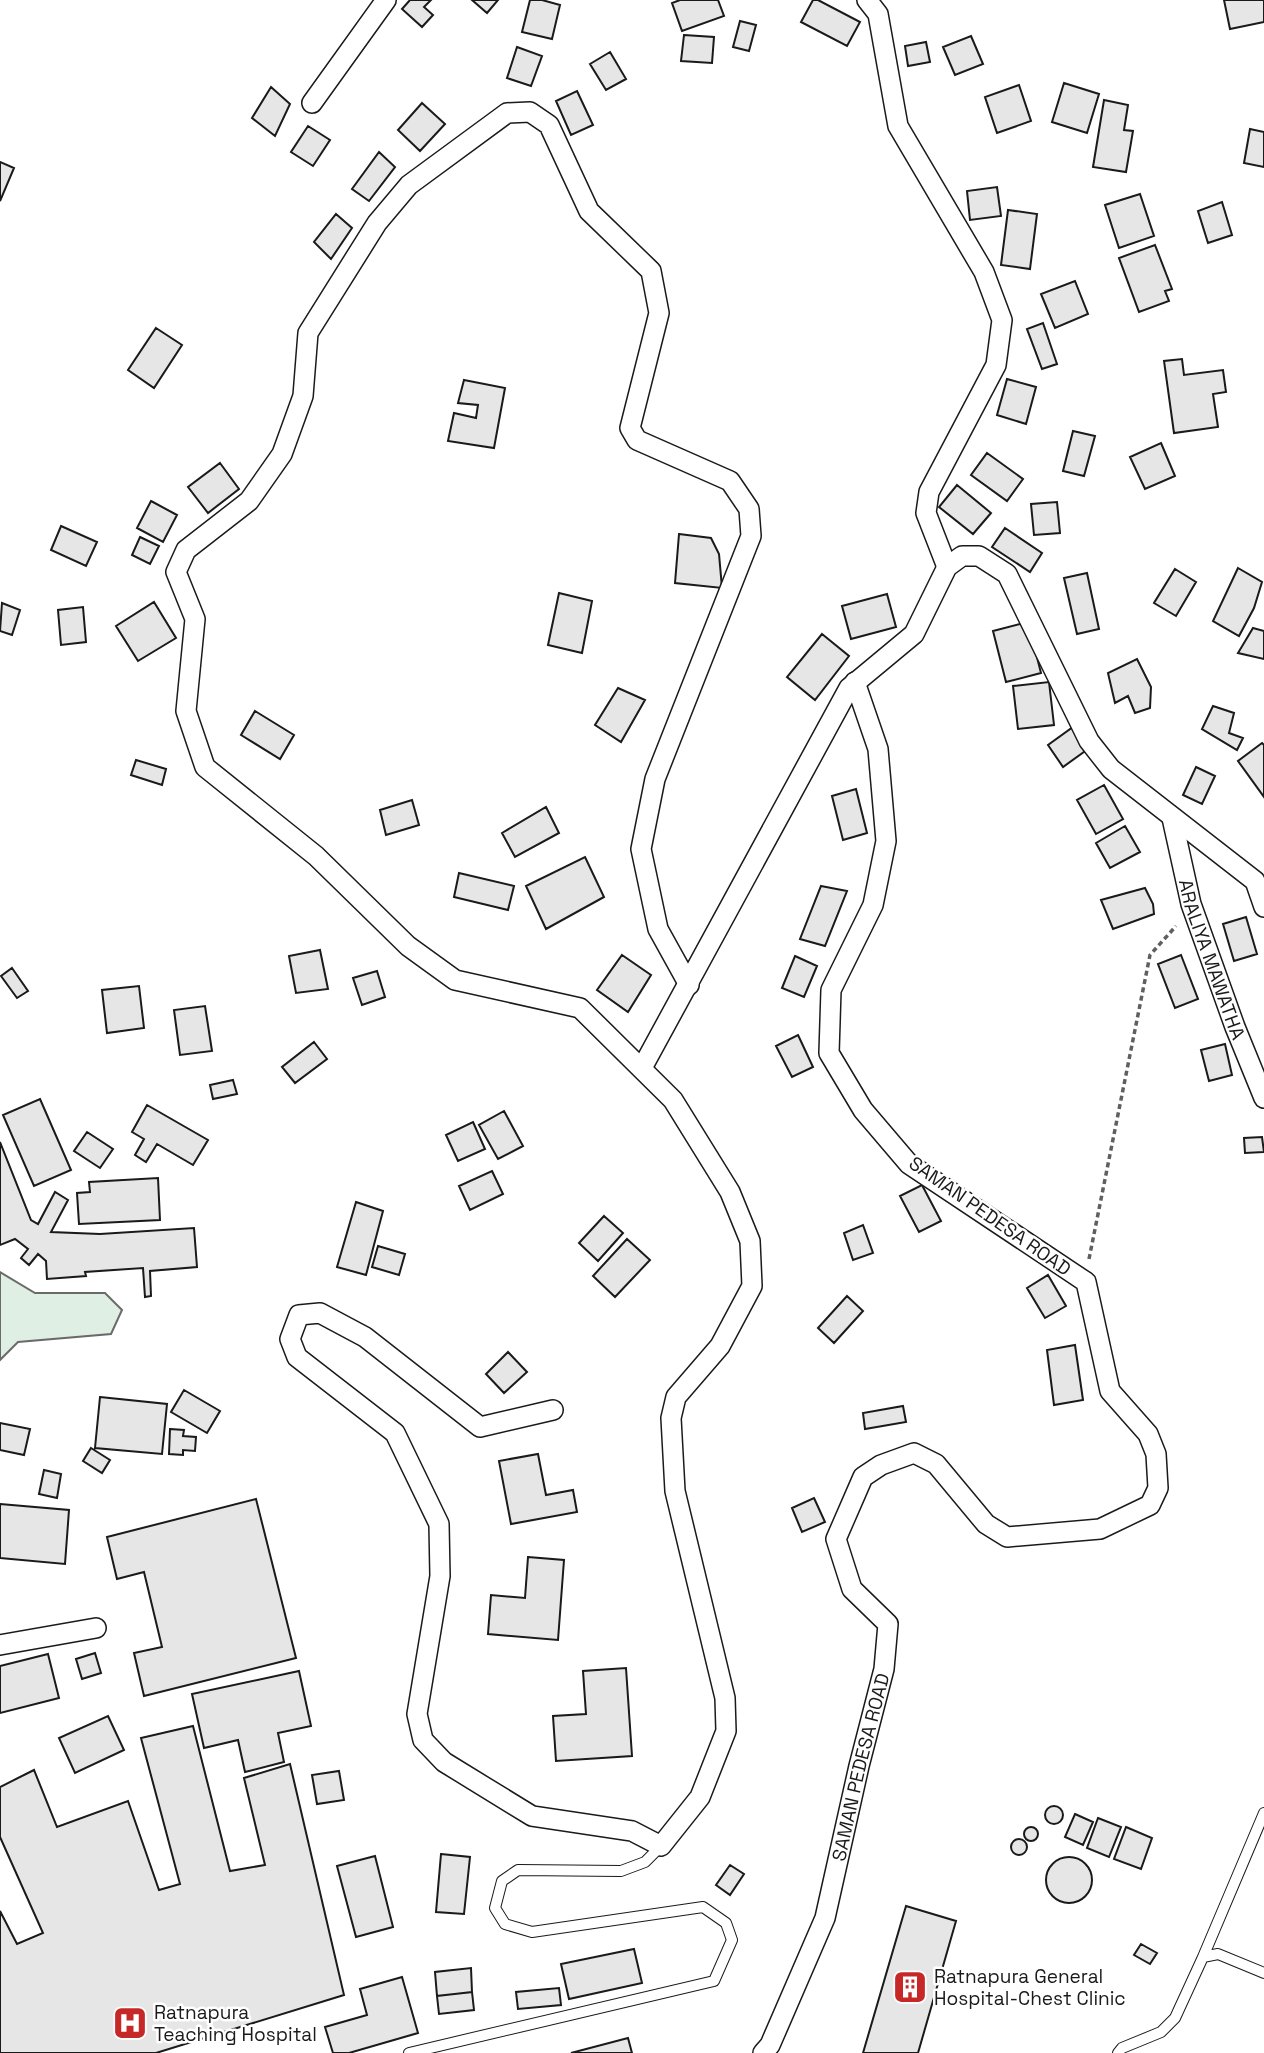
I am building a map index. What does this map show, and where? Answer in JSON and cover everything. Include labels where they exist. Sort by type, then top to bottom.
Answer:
[{"type":"street","points":[[312,103],[386,0]]},
{"type":"street","points":[[867,0],[878,14],[898,126],[984,272],[1002,320],[996,365],[929,492],[926,513],[947,567]]},
{"type":"street","points":[[553,1410],[480,1427],[365,1337],[320,1313],[299,1315],[290,1339],[297,1357],[395,1433],[439,1524],[440,1576],[417,1714],[423,1740],[444,1762],[532,1816],[632,1831],[661,1846],[700,1797],[726,1731],[725,1698],[676,1491],[671,1418],[676,1397],[720,1346],[752,1286],[750,1241],[730,1192],[673,1100],[580,1008],[455,980],[408,946],[316,856],[205,767],[186,712],[195,619],[176,572],[186,550],[249,501],[282,454],[303,396],[308,333],[377,223],[409,185],[507,113],[530,112],[549,125],[589,211],[651,271],[659,313],[630,428],[637,440],[730,481],[749,509],[751,536],[655,779],[641,849],[659,929],[689,985]]},
{"type":"street","points":[[642,1068],[849,688],[914,634],[947,567],[962,556],[979,556],[1007,573],[1088,741],[1111,769],[1255,881],[1264,908]]},
{"type":"street","name":"SAMAN PEDESA ROAD","points":[[763,2053],[770,2045],[825,1918],[884,1669],[888,1624],[852,1589],[836,1539],[863,1478],[881,1465],[914,1453],[936,1464],[986,1524],[1007,1537],[1100,1529],[1150,1505],[1158,1488],[1156,1454],[1148,1434],[1110,1391],[1086,1282],[909,1164],[863,1110],[829,1054],[831,990],[873,905],[886,841],[878,749],[855,682]]},
{"type":"street","name":"ARALIYA MAWATHA","points":[[1172,818],[1192,904],[1264,1098]]},
{"type":"street","points":[[0,1644],[96,1628]]},
{"type":"lane","points":[[1118,2053],[1122,2048],[1161,2032],[1175,2018],[1264,1813]]},
{"type":"lane","points":[[410,2053],[714,1980],[732,1940],[726,1923],[703,1907],[532,1932],[505,1924],[495,1908],[502,1881],[518,1870],[621,1871],[645,1862],[661,1846]]},
{"type":"lane","points":[[1203,1957],[1218,1954],[1264,1973]]},
{"type":"path","points":[[1086,1282],[1093,1235],[1122,1104],[1150,955],[1181,921],[1192,904]]},
{"type":"green space","points":[[0,1272],[35,1293],[105,1293],[122,1310],[111,1334],[18,1342],[0,1360]]},
{"type":"building","points":[[410,0],[431,0],[424,7],[433,15],[422,27],[402,9]]},
{"type":"building","points":[[472,0],[498,0],[487,13]]},
{"type":"building","points":[[530,0],[560,5],[552,39],[522,32]]},
{"type":"building","points":[[680,0],[718,0],[724,16],[682,31],[672,3]]},
{"type":"building","points":[[813,0],[818,0],[860,22],[847,46],[801,22]]},
{"type":"building","points":[[1224,0],[1264,0],[1264,22],[1230,29]]},
{"type":"building","points":[[740,21],[756,25],[749,51],[733,47]]},
{"type":"building","points":[[684,35],[714,37],[712,63],[681,61]]},
{"type":"building","points":[[971,36],[983,64],[955,75],[943,47]]},
{"type":"building","points":[[926,42],[930,62],[908,66],[905,46]]},
{"type":"building","points":[[517,47],[542,56],[531,86],[507,78]]},
{"type":"building","points":[[610,52],[626,79],[606,90],[590,64]]},
{"type":"building","points":[[1064,83],[1099,94],[1087,133],[1052,122]]},
{"type":"building","points":[[1019,85],[1031,121],[997,133],[985,97]]},
{"type":"building","points":[[271,87],[290,104],[275,136],[252,118]]},
{"type":"building","points":[[577,91],[593,125],[571,135],[556,101]]},
{"type":"building","points":[[1104,100],[1128,105],[1124,130],[1133,131],[1126,172],[1093,167]]},
{"type":"building","points":[[422,103],[445,124],[420,151],[398,130]]},
{"type":"building","points":[[308,126],[330,140],[313,166],[291,152]]},
{"type":"building","points":[[1250,129],[1264,132],[1264,167],[1244,163]]},
{"type":"building","points":[[379,152],[395,167],[369,201],[352,189]]},
{"type":"building","points":[[0,162],[14,168],[0,201]]},
{"type":"building","points":[[997,187],[1001,216],[970,220],[967,191]]},
{"type":"building","points":[[1140,194],[1154,236],[1119,248],[1105,205]]},
{"type":"building","points":[[1222,202],[1232,235],[1208,243],[1198,211]]},
{"type":"building","points":[[1008,210],[1037,214],[1030,269],[1001,265]]},
{"type":"building","points":[[336,214],[352,228],[331,259],[314,242]]},
{"type":"building","points":[[1155,245],[1172,289],[1165,291],[1169,301],[1139,312],[1119,258]]},
{"type":"building","points":[[1075,281],[1088,314],[1055,328],[1041,294]]},
{"type":"building","points":[[1043,323],[1057,364],[1042,369],[1027,329]]},
{"type":"building","points":[[156,328],[182,345],[154,388],[128,370]]},
{"type":"building","points":[[1182,359],[1184,375],[1223,370],[1226,392],[1213,394],[1218,427],[1174,433],[1164,361]]},
{"type":"building","points":[[1007,379],[1036,387],[1026,424],[997,415]]},
{"type":"building","points":[[464,380],[505,388],[494,448],[448,441],[454,413],[476,418],[478,405],[458,403]]},
{"type":"building","points":[[1073,431],[1095,436],[1084,476],[1063,471]]},
{"type":"building","points":[[1161,443],[1175,476],[1145,489],[1130,457]]},
{"type":"building","points":[[987,453],[1023,479],[1007,501],[971,475]]},
{"type":"building","points":[[220,463],[239,489],[208,513],[188,487]]},
{"type":"building","points":[[957,485],[991,513],[973,534],[939,507]]},
{"type":"building","points":[[151,501],[177,515],[163,542],[137,528]]},
{"type":"building","points":[[1057,502],[1060,533],[1034,535],[1031,504]]},
{"type":"building","points":[[61,526],[97,542],[86,566],[51,550]]},
{"type":"building","points":[[1005,528],[1042,553],[1030,572],[992,547]]},
{"type":"building","points":[[679,534],[711,538],[719,554],[722,588],[675,583]]},
{"type":"building","points":[[140,537],[159,546],[150,564],[132,555]]},
{"type":"building","points":[[1238,568],[1262,582],[1254,608],[1239,636],[1213,621]]},
{"type":"building","points":[[1175,569],[1196,582],[1176,616],[1154,603]]},
{"type":"building","points":[[1087,573],[1099,629],[1077,634],[1064,578]]},
{"type":"building","points":[[559,593],[592,601],[582,653],[548,645]]},
{"type":"building","points":[[887,594],[896,627],[851,639],[842,606]]},
{"type":"building","points":[[154,602],[176,638],[138,661],[116,626]]},
{"type":"building","points":[[2,603],[20,610],[12,635],[0,631]]},
{"type":"building","points":[[83,607],[86,642],[61,645],[58,610]]},
{"type":"building","points":[[1028,622],[1041,673],[1006,682],[993,631]]},
{"type":"building","points":[[1253,628],[1264,631],[1264,659],[1238,653]]},
{"type":"building","points":[[822,634],[849,656],[815,700],[787,677]]},
{"type":"building","points":[[1137,659],[1151,687],[1150,708],[1135,713],[1128,696],[1115,703],[1108,673]]},
{"type":"building","points":[[1049,682],[1054,725],[1018,729],[1013,686]]},
{"type":"building","points":[[618,688],[645,700],[621,742],[595,725]]},
{"type":"building","points":[[1213,706],[1234,713],[1229,733],[1243,738],[1237,750],[1202,729]]},
{"type":"building","points":[[255,711],[294,735],[280,759],[241,735]]},
{"type":"building","points":[[1073,727],[1088,749],[1063,767],[1048,745]]},
{"type":"building","points":[[1262,743],[1264,745],[1264,797],[1238,761]]},
{"type":"building","points":[[136,760],[166,769],[162,785],[131,775]]},
{"type":"building","points":[[1196,767],[1215,776],[1202,804],[1183,795]]},
{"type":"building","points":[[1104,785],[1123,819],[1096,834],[1077,800]]},
{"type":"building","points":[[856,789],[867,833],[843,840],[832,796]]},
{"type":"building","points":[[412,800],[419,825],[386,835],[380,810]]},
{"type":"building","points":[[546,807],[559,833],[515,857],[502,833]]},
{"type":"building","points":[[1125,826],[1140,852],[1110,868],[1096,843]]},
{"type":"building","points":[[585,857],[604,897],[546,929],[526,886]]},
{"type":"building","points":[[459,873],[514,886],[508,910],[454,897]]},
{"type":"building","points":[[821,886],[847,891],[825,946],[800,939]]},
{"type":"building","points":[[1145,888],[1153,904],[1154,914],[1113,929],[1101,900]]},
{"type":"building","points":[[1246,917],[1257,954],[1234,961],[1223,924]]},
{"type":"building","points":[[320,950],[328,989],[296,993],[289,956]]},
{"type":"building","points":[[622,955],[651,975],[628,1012],[597,990]]},
{"type":"building","points":[[1181,955],[1198,999],[1175,1008],[1158,964]]},
{"type":"building","points":[[795,956],[817,966],[804,997],[782,988]]},
{"type":"building","points":[[12,968],[28,991],[17,998],[1,976]]},
{"type":"building","points":[[377,971],[385,997],[362,1005],[353,978]]},
{"type":"building","points":[[139,986],[144,1028],[107,1033],[102,990]]},
{"type":"building","points":[[205,1006],[212,1051],[180,1055],[174,1010]]},
{"type":"building","points":[[798,1035],[813,1067],[792,1077],[776,1046]]},
{"type":"building","points":[[314,1042],[327,1059],[295,1083],[282,1067]]},
{"type":"building","points":[[1225,1044],[1232,1075],[1209,1081],[1201,1050]]},
{"type":"building","points":[[233,1080],[237,1094],[213,1099],[210,1085]]},
{"type":"building","points":[[40,1099],[71,1170],[34,1186],[3,1115]]},
{"type":"building","points":[[147,1105],[208,1140],[193,1165],[157,1144],[146,1162],[135,1155],[144,1139],[132,1132]]},
{"type":"building","points":[[504,1111],[523,1146],[498,1159],[479,1125]]},
{"type":"building","points":[[473,1122],[485,1149],[458,1161],[446,1135]]},
{"type":"building","points":[[87,1132],[113,1149],[100,1168],[74,1151]]},
{"type":"building","points":[[1262,1137],[1264,1152],[1245,1153],[1244,1138]]},
{"type":"building","points":[[0,1142],[31,1220],[38,1224],[55,1192],[68,1200],[51,1232],[100,1234],[194,1228],[197,1267],[150,1271],[151,1296],[145,1297],[143,1268],[85,1272],[86,1276],[47,1279],[46,1261],[38,1254],[29,1265],[21,1258],[28,1249],[15,1239],[0,1245]]},
{"type":"building","points":[[492,1171],[503,1194],[470,1210],[459,1186]]},
{"type":"building","points":[[158,1178],[160,1220],[79,1224],[77,1193],[90,1192],[89,1182]]},
{"type":"building","points":[[922,1185],[941,1221],[919,1232],[900,1196]]},
{"type":"building","points":[[356,1202],[383,1211],[366,1275],[337,1267]]},
{"type":"building","points":[[604,1216],[623,1233],[598,1261],[579,1243]]},
{"type":"building","points":[[863,1225],[873,1253],[853,1260],[844,1233]]},
{"type":"building","points":[[627,1239],[650,1260],[615,1297],[593,1276]]},
{"type":"building","points":[[378,1246],[405,1254],[399,1275],[372,1267]]},
{"type":"building","points":[[1048,1275],[1066,1306],[1045,1318],[1027,1288]]},
{"type":"building","points":[[847,1296],[863,1311],[834,1343],[818,1328]]},
{"type":"building","points":[[1075,1345],[1083,1400],[1054,1405],[1047,1350]]},
{"type":"building","points":[[508,1352],[527,1372],[504,1393],[486,1374]]},
{"type":"building","points":[[184,1390],[220,1411],[207,1433],[171,1412]]},
{"type":"building","points":[[100,1397],[167,1404],[162,1454],[95,1448]]},
{"type":"building","points":[[903,1406],[906,1422],[865,1429],[863,1413]]},
{"type":"building","points":[[0,1423],[30,1429],[24,1455],[0,1450]]},
{"type":"building","points":[[170,1429],[184,1430],[183,1436],[196,1437],[195,1451],[183,1450],[183,1455],[169,1454]]},
{"type":"building","points":[[91,1448],[110,1460],[102,1473],[83,1461]]},
{"type":"building","points":[[538,1454],[546,1495],[573,1490],[577,1512],[511,1524],[499,1461]]},
{"type":"building","points":[[44,1470],[61,1474],[57,1498],[39,1494]]},
{"type":"building","points":[[814,1498],[825,1522],[802,1532],[792,1508]]},
{"type":"building","points":[[256,1499],[296,1658],[144,1696],[134,1653],[162,1647],[144,1572],[117,1579],[107,1537]]},
{"type":"building","points":[[0,1504],[69,1510],[65,1564],[0,1558]]},
{"type":"building","points":[[528,1557],[564,1560],[558,1640],[488,1634],[491,1595],[525,1598]]},
{"type":"building","points":[[95,1653],[101,1673],[82,1679],[76,1659]]},
{"type":"building","points":[[48,1654],[59,1698],[0,1713],[0,1666]]},
{"type":"building","points":[[626,1668],[632,1756],[556,1761],[553,1716],[586,1714],[583,1671]]},
{"type":"building","points":[[299,1671],[311,1726],[278,1733],[284,1762],[245,1772],[238,1740],[204,1748],[192,1694]]},
{"type":"building","points":[[108,1716],[124,1750],[75,1773],[59,1738]]},
{"type":"building","points":[[193,1726],[230,1871],[265,1865],[244,1778],[290,1764],[344,1995],[156,2053],[0,2053],[0,1911],[17,1944],[43,1933],[0,1837],[0,1787],[34,1770],[57,1827],[128,1801],[159,1890],[180,1884],[141,1738]]},
{"type":"building","points":[[339,1771],[344,1800],[317,1804],[312,1775]]},
{"type":"building","points":[[1050,1806],[1058,1806],[1063,1815],[1061,1822],[1050,1824],[1045,1819],[1045,1811]]},
{"type":"building","points":[[1075,1814],[1093,1822],[1083,1845],[1065,1837]]},
{"type":"building","points":[[1098,1818],[1121,1827],[1109,1857],[1087,1848]]},
{"type":"building","points":[[1028,1827],[1034,1827],[1038,1834],[1034,1841],[1028,1841],[1024,1837],[1024,1831]]},
{"type":"building","points":[[1126,1827],[1152,1838],[1141,1869],[1114,1859]]},
{"type":"building","points":[[1016,1839],[1022,1839],[1027,1847],[1025,1853],[1016,1855],[1011,1850],[1011,1844]]},
{"type":"building","points":[[441,1854],[470,1857],[464,1914],[436,1912]]},
{"type":"building","points":[[375,1856],[393,1927],[356,1937],[337,1866]]},
{"type":"building","points":[[1069,1857],[1085,1864],[1092,1880],[1085,1896],[1069,1903],[1053,1896],[1046,1880],[1053,1864]]},
{"type":"building","points":[[730,1865],[744,1874],[730,1895],[716,1885]]},
{"type":"building","name":"Ratnapura General Hospital-Chest Clinic","points":[[906,1906],[956,1921],[918,2053],[863,2053]]},
{"type":"building","points":[[1141,1944],[1157,1953],[1150,1964],[1134,1955]]},
{"type":"building","points":[[634,1949],[642,1983],[569,1999],[561,1964]]},
{"type":"building","points":[[471,1968],[472,1992],[437,1996],[435,1972]]},
{"type":"building","points":[[402,1977],[418,2033],[349,2053],[333,2053],[325,2027],[367,2015],[360,1989]]},
{"type":"building","points":[[559,1988],[561,2005],[518,2009],[516,1992]]},
{"type":"building","points":[[472,1992],[474,2010],[439,2014],[437,1996]]},
{"type":"building","points":[[628,2038],[632,2053],[571,2053]]},
{"type":"place","name":"Ratnapura General Hospital-Chest Clinic","points":[[910,1987]]},
{"type":"place","name":"Ratnapura Teaching Hospital","points":[[130,2023]]}]
